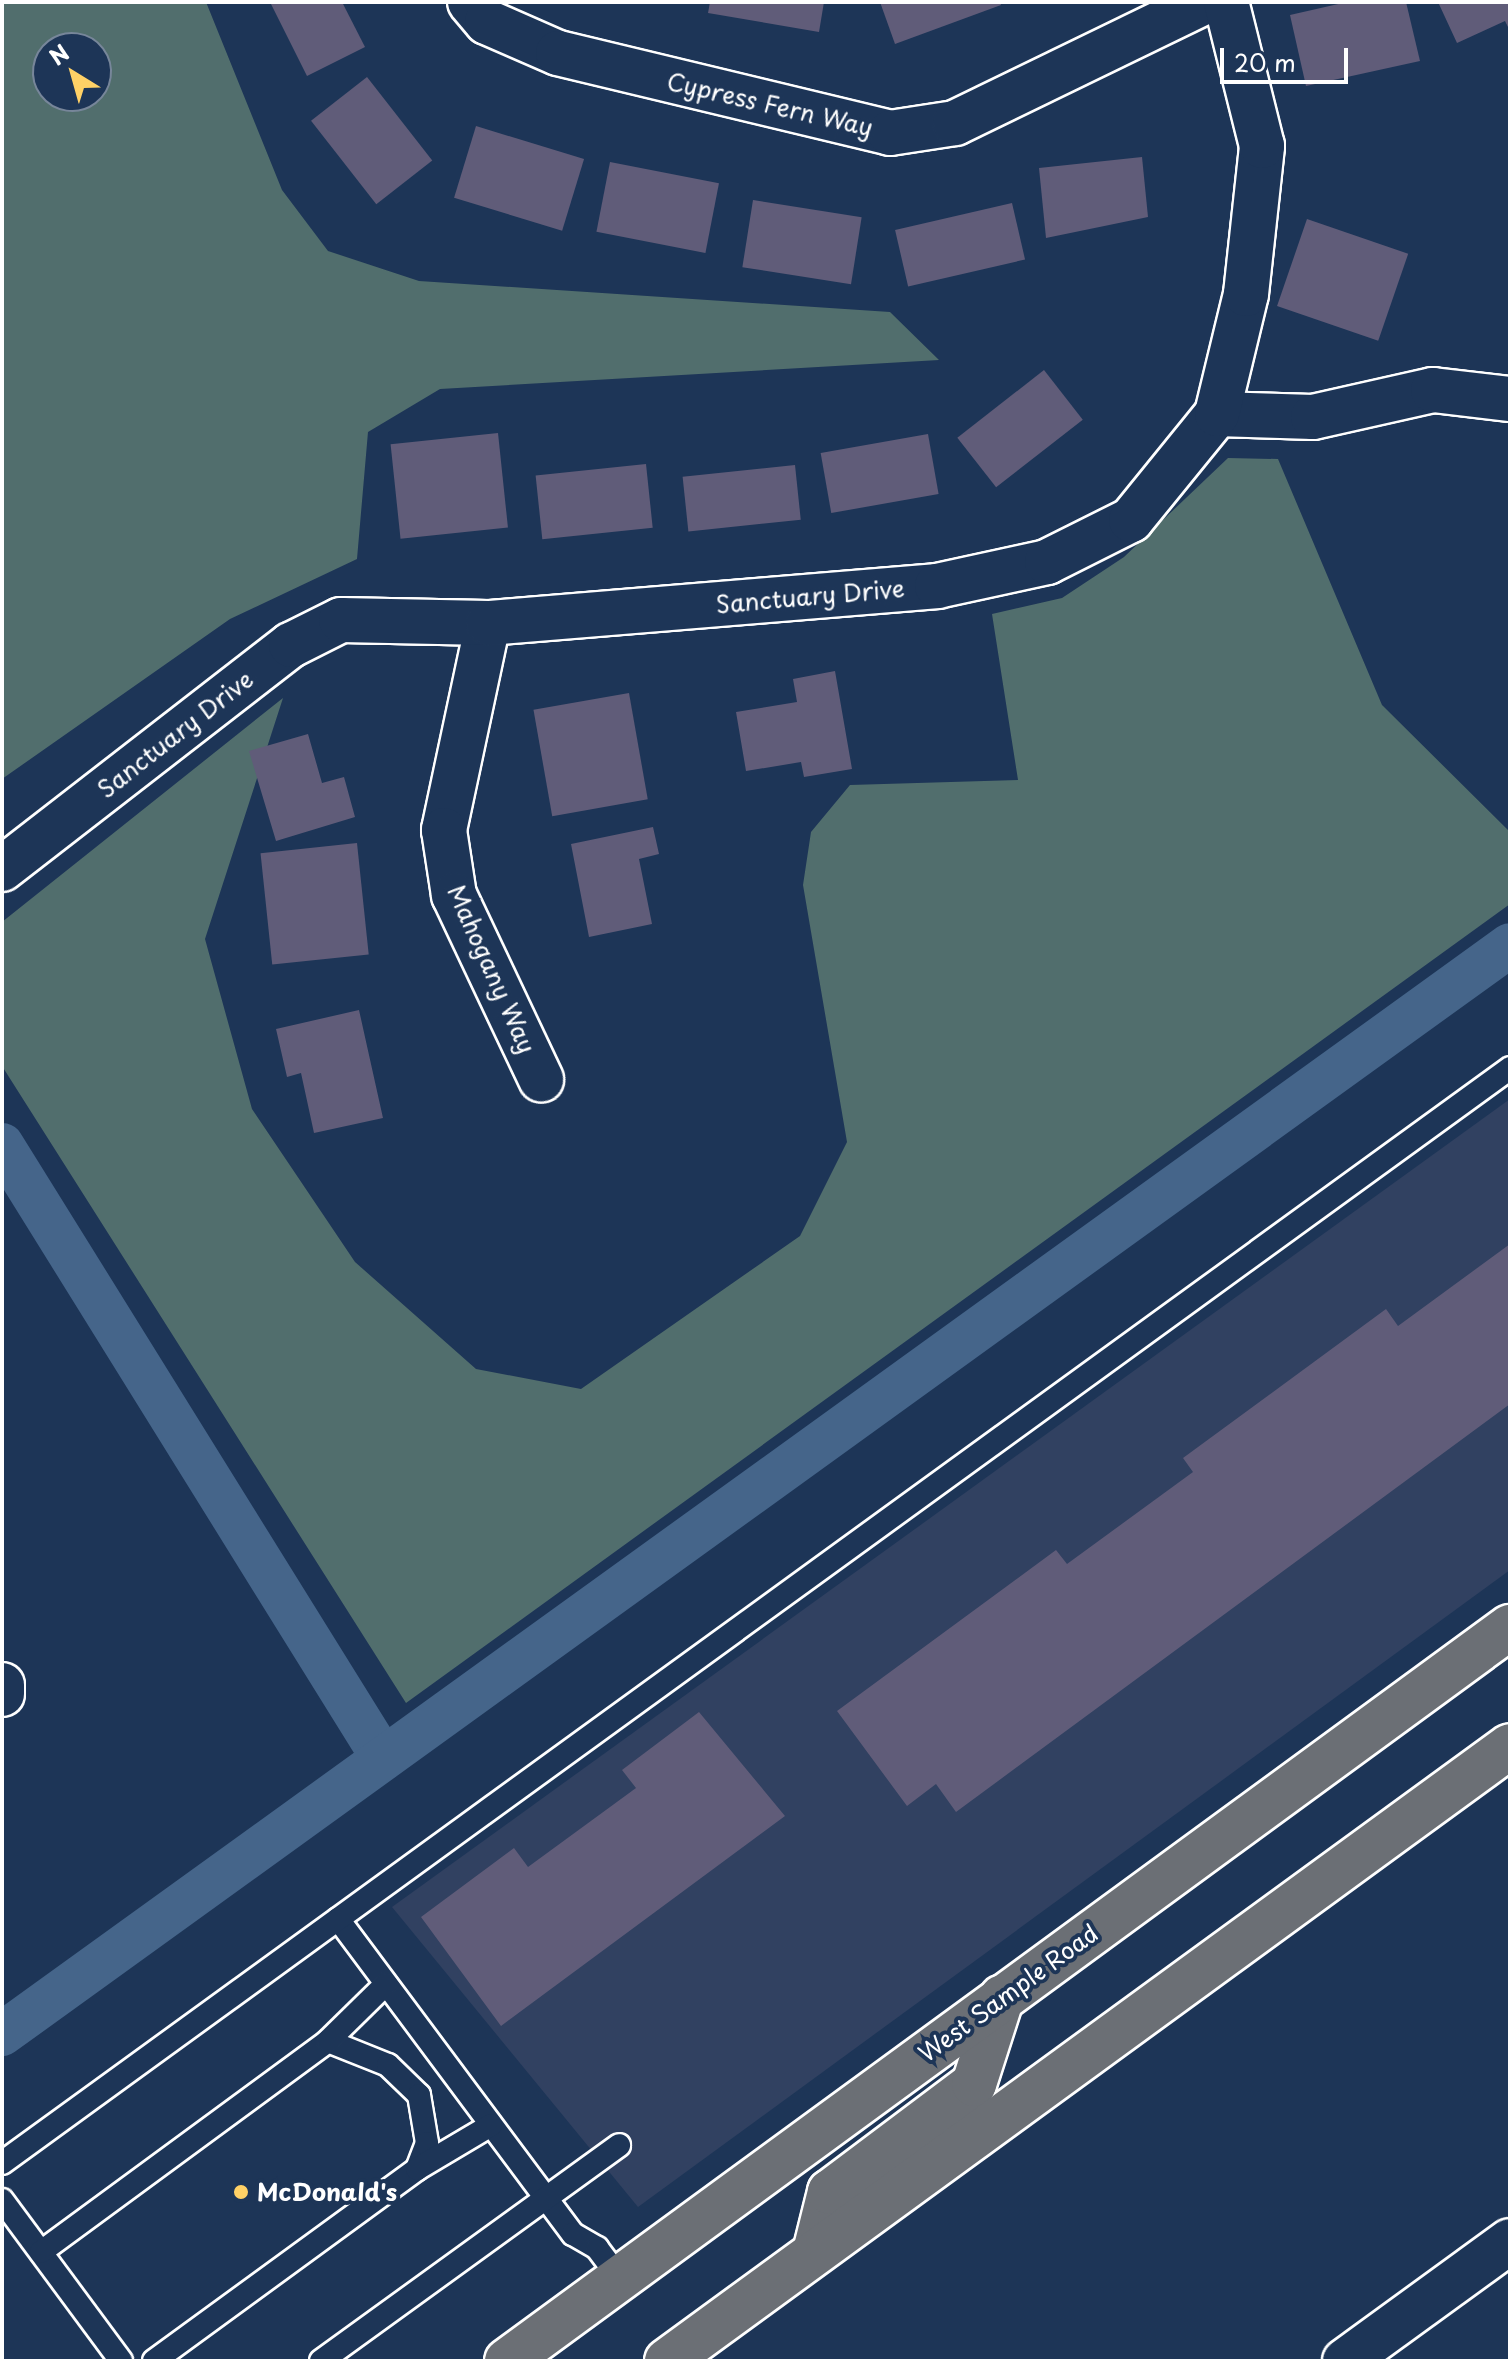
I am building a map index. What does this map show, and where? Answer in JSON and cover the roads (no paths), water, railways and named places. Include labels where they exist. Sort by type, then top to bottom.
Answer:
[{"type":"main road","name":"West Sample Road","points":[[507,2361],[1510,1627]]},
{"type":"main road","points":[[667,2361],[1510,1746]]},
{"type":"main road","points":[[815,2252],[830,2192],[974,2084],[1002,1997]]},
{"type":"street","name":"Cypress Fern Way","points":[[470,2],[487,22],[558,53],[890,133],[955,123],[1204,2]]},
{"type":"street","name":"Sanctuary Drive","points":[[2,869],[291,645],[341,620],[488,623],[937,586],[1047,562],[1131,520],[1217,414],[1246,294],[1262,146],[1226,2]]},
{"type":"street","points":[[1217,414],[1313,417],[1433,390],[1510,399]]},
{"type":"street","name":"Mahogany Way","points":[[488,623],[444,830],[454,895],[541,1079]]},
{"type":"street","points":[[2,1685],[2,1694]]},
{"type":"street","points":[[1345,2361],[1510,2241]]},
{"type":"lane","points":[[2,2163],[1510,1068]]},
{"type":"lane","points":[[338,1919],[544,2196],[620,2278]]},
{"type":"lane","points":[[41,2252],[328,2041],[386,1984]]},
{"type":"lane","points":[[328,2041],[388,2065],[419,2095],[427,2143],[417,2169]]},
{"type":"lane","points":[[154,2361],[417,2169],[491,2125]]},
{"type":"lane","points":[[321,2361],[544,2196],[619,2145]]},
{"type":"lane","points":[[2,2200],[121,2361]]},
{"type":"waterway","points":[[2,2034],[1510,945]]},
{"type":"waterway","points":[[2,1145],[383,1758]]},
{"type":"place","name":"McDonald's","points":[[241,2192]]}]
